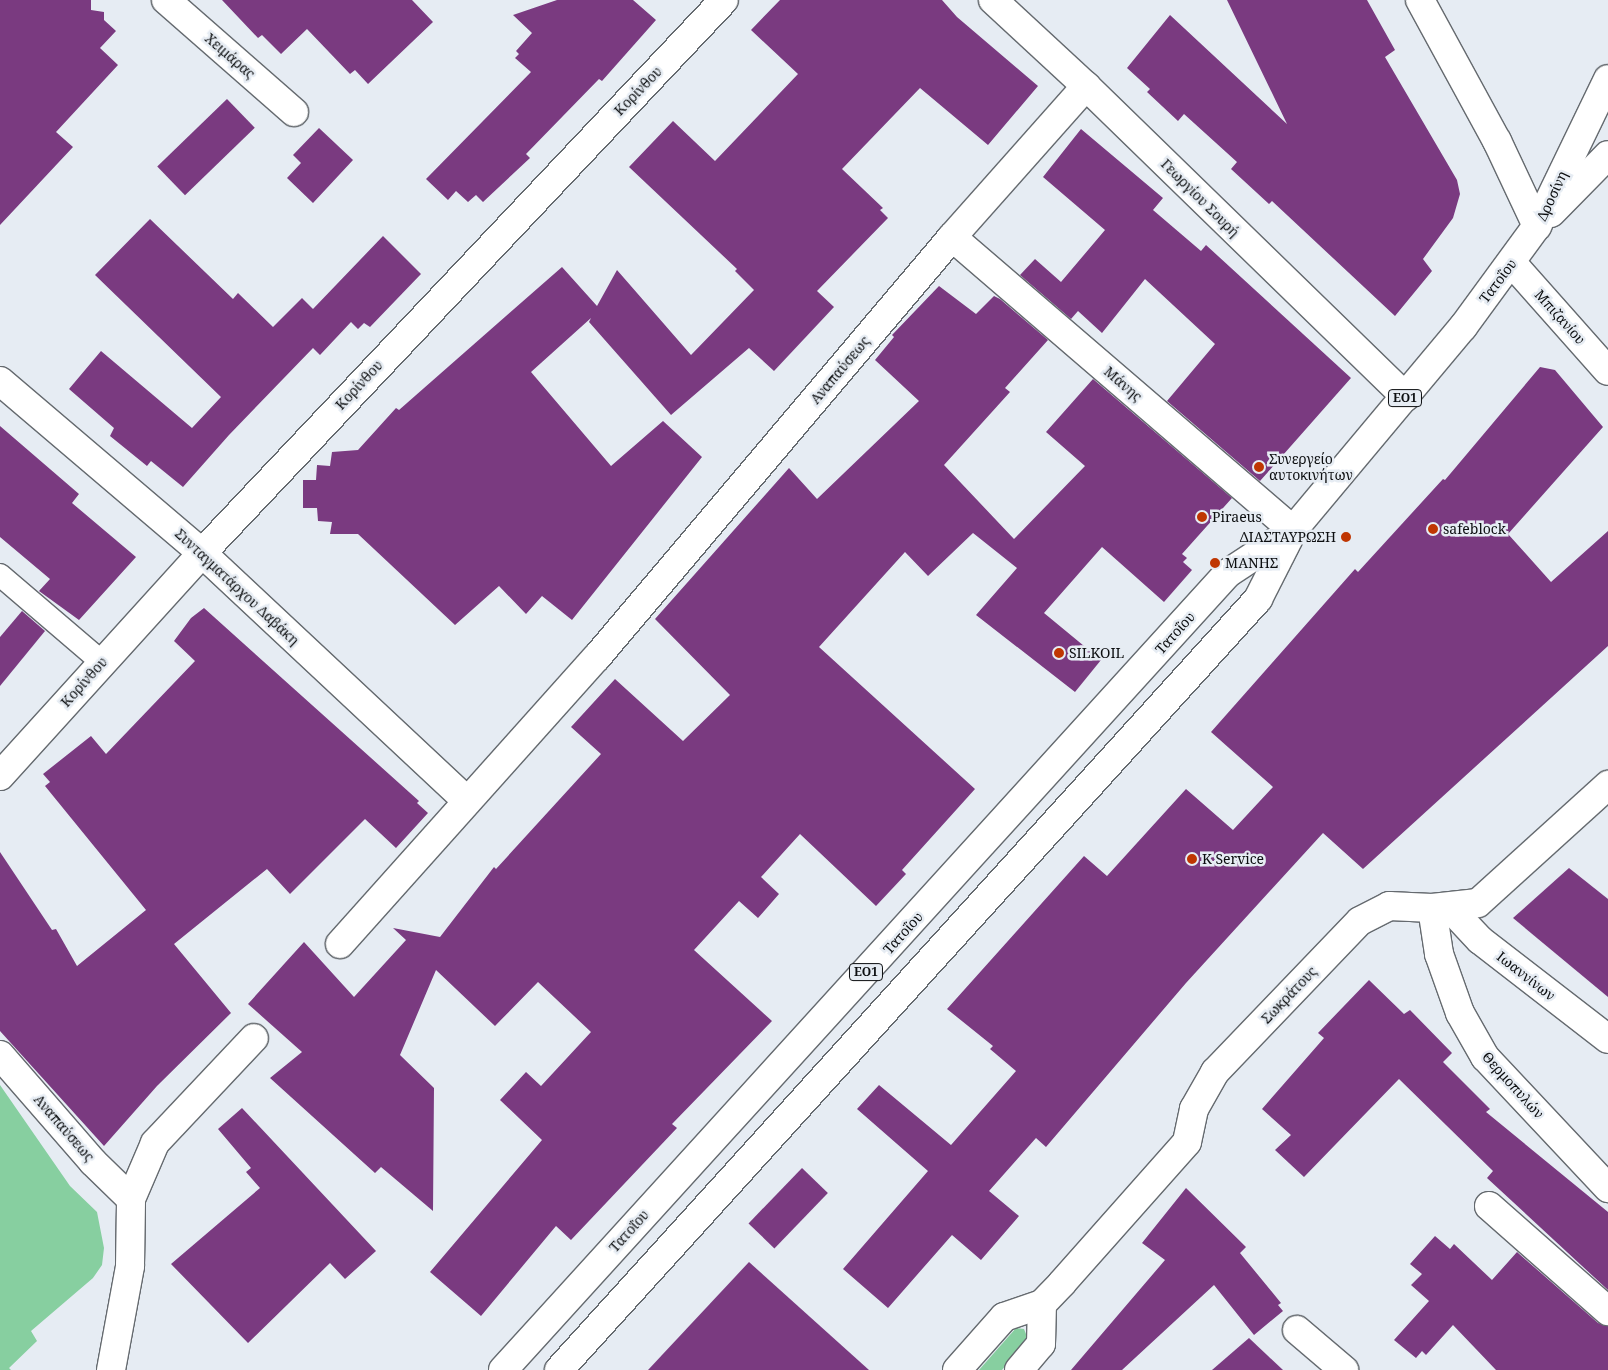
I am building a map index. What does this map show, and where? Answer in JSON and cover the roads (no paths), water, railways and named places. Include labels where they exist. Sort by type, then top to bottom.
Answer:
[{"type":"street","name":"Χειμάρας","points":[[166,0],[294,112]]},
{"type":"street","name":"Κορίνθου","points":[[0,776],[202,553],[724,0]]},
{"type":"street","name":"Γεωργίου Σουρή","points":[[993,0],[1086,86],[1406,397]]},
{"type":"street","points":[[1420,0],[1497,141],[1537,226]]},
{"type":"street","name":"Δροσίνη","points":[[1537,226],[1608,79]]},
{"type":"street","name":"Αναπαύσεως","points":[[340,944],[466,800],[597,656],[952,238],[1086,86]]},
{"type":"street","name":"Δροσίνη","points":[[1537,226],[1608,155]]},
{"type":"street","name":"Τατοΐου","points":[[559,1370],[1258,599],[1293,530],[1406,397],[1512,263],[1537,226]]},
{"type":"street","name":"Μάνης","points":[[952,238],[1293,530]]},
{"type":"street","name":"Μπιζανίου","points":[[1512,263],[1608,371]]},
{"type":"street","name":"Συνταγματάρχου Δαβάκη","points":[[0,381],[202,553],[466,800]]},
{"type":"street","name":"Τατοΐου","points":[[503,1370],[1228,573],[1293,530]]},
{"type":"street","points":[[0,575],[102,662]]},
{"type":"street","name":"Σωκράτους","points":[[957,1370],[1004,1317],[1042,1304],[1187,1142],[1194,1109],[1215,1072],[1360,921],[1389,906],[1440,908],[1478,903],[1608,785]]},
{"type":"street","name":"Ιωαννίνων","points":[[1440,908],[1608,1039]]},
{"type":"street","name":"Θερμοπυλών","points":[[1440,908],[1439,954],[1460,1013],[1485,1056],[1608,1188]]},
{"type":"street","points":[[111,1370],[130,1266],[131,1199],[155,1143],[254,1038]]},
{"type":"street","name":"Αναπαύσεως","points":[[0,1055],[93,1162],[131,1199]]},
{"type":"street","points":[[1489,1206],[1608,1311]]},
{"type":"street","points":[[1019,1370],[1041,1344],[1042,1304]]},
{"type":"street","points":[[1297,1330],[1344,1370]]},
{"type":"place","name":"Συνεργείο αυτοκινήτων","points":[[1259,467]]},
{"type":"place","name":"Piraeus","points":[[1202,517]]},
{"type":"place","name":"safeblock","points":[[1433,529]]},
{"type":"place","name":"ΔΙΑΣΤΑΥΡΩΣΗ","points":[[1346,537]]},
{"type":"place","name":"ΜΑΝΗΣ","points":[[1215,563]]},
{"type":"place","name":"SILKOIL","points":[[1059,653]]},
{"type":"place","name":"K Service","points":[[1192,859]]}]
